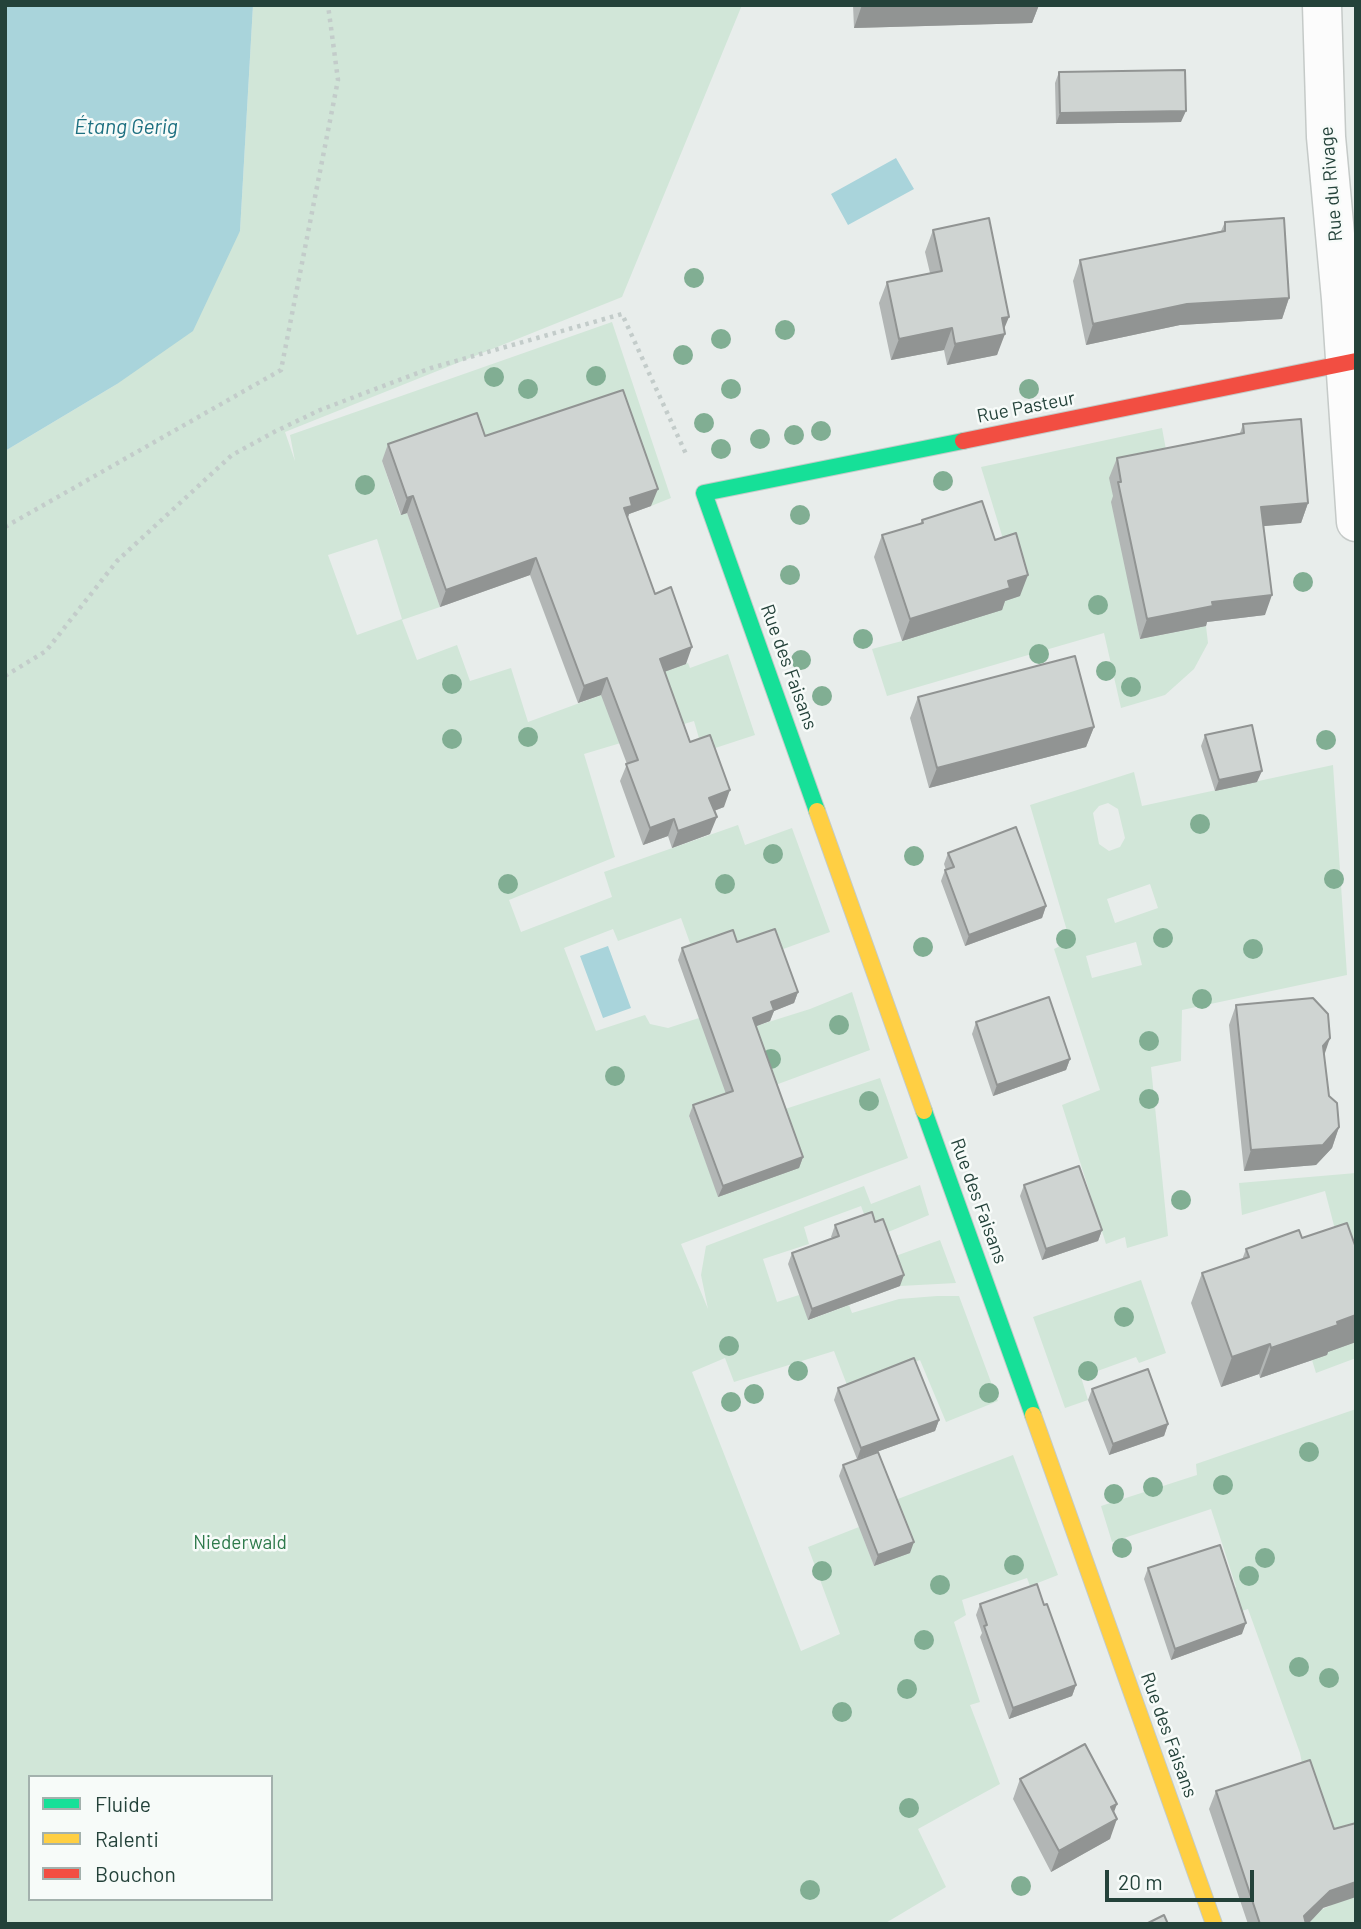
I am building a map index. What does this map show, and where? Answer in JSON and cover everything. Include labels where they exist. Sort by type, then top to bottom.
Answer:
[{"type":"street","name":"Rue du Rivage","points":[[1322,5],[1326,137],[1351,362],[1356,522]]},
{"type":"street","name":"Rue Pasteur","points":[[704,492],[1351,362]]},
{"type":"street","name":"Rue des Faisans","points":[[704,492],[1214,1924]]},
{"type":"path","points":[[5,527],[281,370],[338,80],[328,5]]},
{"type":"path","points":[[5,676],[46,651],[117,561],[232,455],[320,410],[431,368],[622,314],[704,492]]},
{"type":"green space","name":"Niederwald","points":[[253,5],[742,5],[622,297],[285,432],[295,461],[290,435],[612,322],[671,498],[651,506],[616,407],[382,461],[400,514],[407,513],[440,607],[402,620],[417,660],[457,645],[470,681],[511,668],[528,722],[688,663],[690,668],[728,654],[755,735],[703,752],[694,721],[584,754],[615,857],[509,900],[521,932],[612,897],[604,872],[738,825],[745,845],[792,828],[830,932],[775,952],[694,954],[681,918],[618,941],[613,929],[564,948],[596,1031],[645,1015],[650,1024],[668,1028],[699,1018],[759,1025],[852,992],[870,1050],[689,1117],[719,1197],[779,1111],[880,1078],[908,1158],[681,1244],[708,1309],[701,1275],[706,1246],[864,1186],[871,1204],[920,1185],[929,1215],[881,1235],[871,1233],[861,1206],[804,1227],[809,1244],[763,1259],[777,1302],[799,1295],[809,1320],[849,1305],[852,1313],[899,1299],[959,1296],[998,1401],[946,1422],[920,1360],[847,1385],[834,1351],[734,1382],[725,1358],[692,1372],[801,1651],[840,1634],[808,1547],[859,1527],[874,1566],[909,1553],[890,1502],[1013,1455],[1058,1575],[1030,1586],[1027,1578],[962,1600],[966,1615],[954,1622],[980,1702],[970,1705],[1000,1784],[918,1829],[946,1887],[884,1924],[5,1924],[5,451],[117,384],[240,231]],"holes":[[[377,539],[402,619],[357,635],[328,555]]]},
{"type":"green space","points":[[1162,428],[1169,466],[1114,502],[1140,639],[1206,626],[1208,643],[1194,669],[1165,695],[1121,708],[1104,633],[887,696],[872,649],[902,641],[1008,555],[981,467]]},
{"type":"green space","points":[[1333,765],[1347,975],[1182,1010],[1181,1061],[1151,1067],[1168,1236],[1127,1248],[1125,1237],[1106,1244],[1062,1105],[1100,1090],[1054,949],[1070,941],[1030,805],[1134,772],[1142,806]],"holes":[[[1108,803],[1118,809],[1125,838],[1120,847],[1109,851],[1099,844],[1093,813],[1099,806]],[[1150,884],[1158,908],[1115,923],[1107,899]],[[1136,942],[1142,965],[1092,978],[1086,956]]]},
{"type":"green space","points":[[1356,1173],[1356,1310],[1325,1191],[1242,1215],[1239,1183]]},
{"type":"green space","points":[[940,1240],[956,1283],[900,1286],[890,1258]]},
{"type":"green space","points":[[1141,1280],[1166,1353],[1139,1363],[1136,1357],[1081,1377],[1088,1400],[1065,1408],[1033,1317]]},
{"type":"green space","points":[[1356,1342],[1356,1358],[1316,1373],[1312,1360],[1327,1355],[1326,1352]]},
{"type":"green space","points":[[1356,1409],[1356,1924],[1308,1924],[1313,1913],[1330,1906],[1300,1753],[1248,1609],[1235,1613],[1228,1592],[1236,1587],[1211,1509],[1112,1542],[1101,1506],[1197,1475],[1196,1464]]},
{"type":"water","name":"Étang Gerig","points":[[5,5],[253,5],[240,231],[193,331],[117,384],[5,451]]},
{"type":"water","points":[[896,158],[914,189],[848,225],[831,194]]},
{"type":"water","points":[[608,946],[631,1008],[603,1018],[580,956]]},
{"type":"building","points":[[1185,70],[1186,111],[1060,113],[1059,72]]},
{"type":"building","points":[[989,218],[1009,317],[1002,318],[1005,334],[955,344],[952,328],[899,339],[887,282],[942,271],[933,230]]},
{"type":"building","points":[[1284,218],[1289,298],[1187,304],[1093,324],[1080,260],[1225,231],[1225,222]]},
{"type":"building","points":[[623,390],[658,489],[630,498],[632,506],[624,508],[655,594],[671,587],[692,647],[660,659],[690,742],[710,735],[730,790],[709,798],[717,817],[678,831],[674,819],[650,828],[626,764],[638,760],[607,678],[584,686],[536,558],[446,590],[413,496],[407,498],[388,444],[477,413],[485,436]]},
{"type":"building","points":[[1301,419],[1308,503],[1261,507],[1272,595],[1212,602],[1213,606],[1147,619],[1118,482],[1121,482],[1117,458],[1244,433],[1243,424]]},
{"type":"building","points":[[982,501],[995,540],[1016,533],[1028,575],[1008,581],[1010,588],[910,619],[882,535]]},
{"type":"building","points":[[1075,656],[1094,727],[937,768],[918,697]]},
{"type":"building","points":[[1252,725],[1262,771],[1219,780],[1205,735]]},
{"type":"building","points":[[1016,827],[1046,906],[969,935],[945,870],[954,867],[948,853]]},
{"type":"building","points":[[775,929],[798,992],[771,1002],[774,1010],[753,1018],[803,1157],[723,1186],[693,1105],[733,1091],[682,948],[733,930],[737,942]]},
{"type":"building","points":[[1049,997],[1070,1059],[997,1085],[976,1022]]},
{"type":"building","points":[[1313,998],[1328,1014],[1330,1038],[1323,1046],[1329,1096],[1337,1103],[1339,1127],[1323,1145],[1251,1150],[1236,1005]]},
{"type":"building","points":[[1079,1166],[1102,1230],[1046,1249],[1024,1185]]},
{"type":"building","points":[[872,1212],[875,1222],[883,1219],[904,1275],[812,1309],[792,1253],[839,1236],[835,1225]]},
{"type":"building","points":[[1347,1223],[1356,1248],[1356,1315],[1337,1322],[1338,1325],[1271,1348],[1270,1344],[1232,1357],[1202,1273],[1249,1257],[1246,1249],[1299,1230],[1302,1238]]},
{"type":"building","points":[[914,1358],[939,1420],[861,1448],[838,1388]]},
{"type":"building","points":[[1148,1369],[1168,1424],[1113,1444],[1092,1389]]},
{"type":"building","points":[[878,1452],[914,1542],[878,1555],[843,1465]]},
{"type":"building","points":[[1220,1545],[1246,1623],[1175,1649],[1148,1568]]},
{"type":"building","points":[[1037,1584],[1044,1605],[1047,1604],[1076,1685],[1013,1708],[984,1626],[987,1625],[980,1604]]},
{"type":"building","points":[[1085,1744],[1117,1804],[1111,1807],[1117,1819],[1059,1851],[1020,1779]]},
{"type":"building","points":[[1310,1760],[1334,1829],[1356,1823],[1356,1882],[1330,1891],[1304,1916],[1306,1924],[1260,1924],[1216,1791]]},
{"type":"building","points":[[1164,1915],[1168,1924],[1146,1924]]},
{"type":"traffic: fast","points":[[817,811],[704,493],[963,441]]},
{"type":"traffic: fast","points":[[924,1111],[1033,1415]]},
{"type":"traffic: slow","points":[[817,811],[924,1111]]},
{"type":"traffic: slow","points":[[1033,1415],[1214,1924]]},
{"type":"traffic: jam","points":[[963,441],[1356,361]]}]
